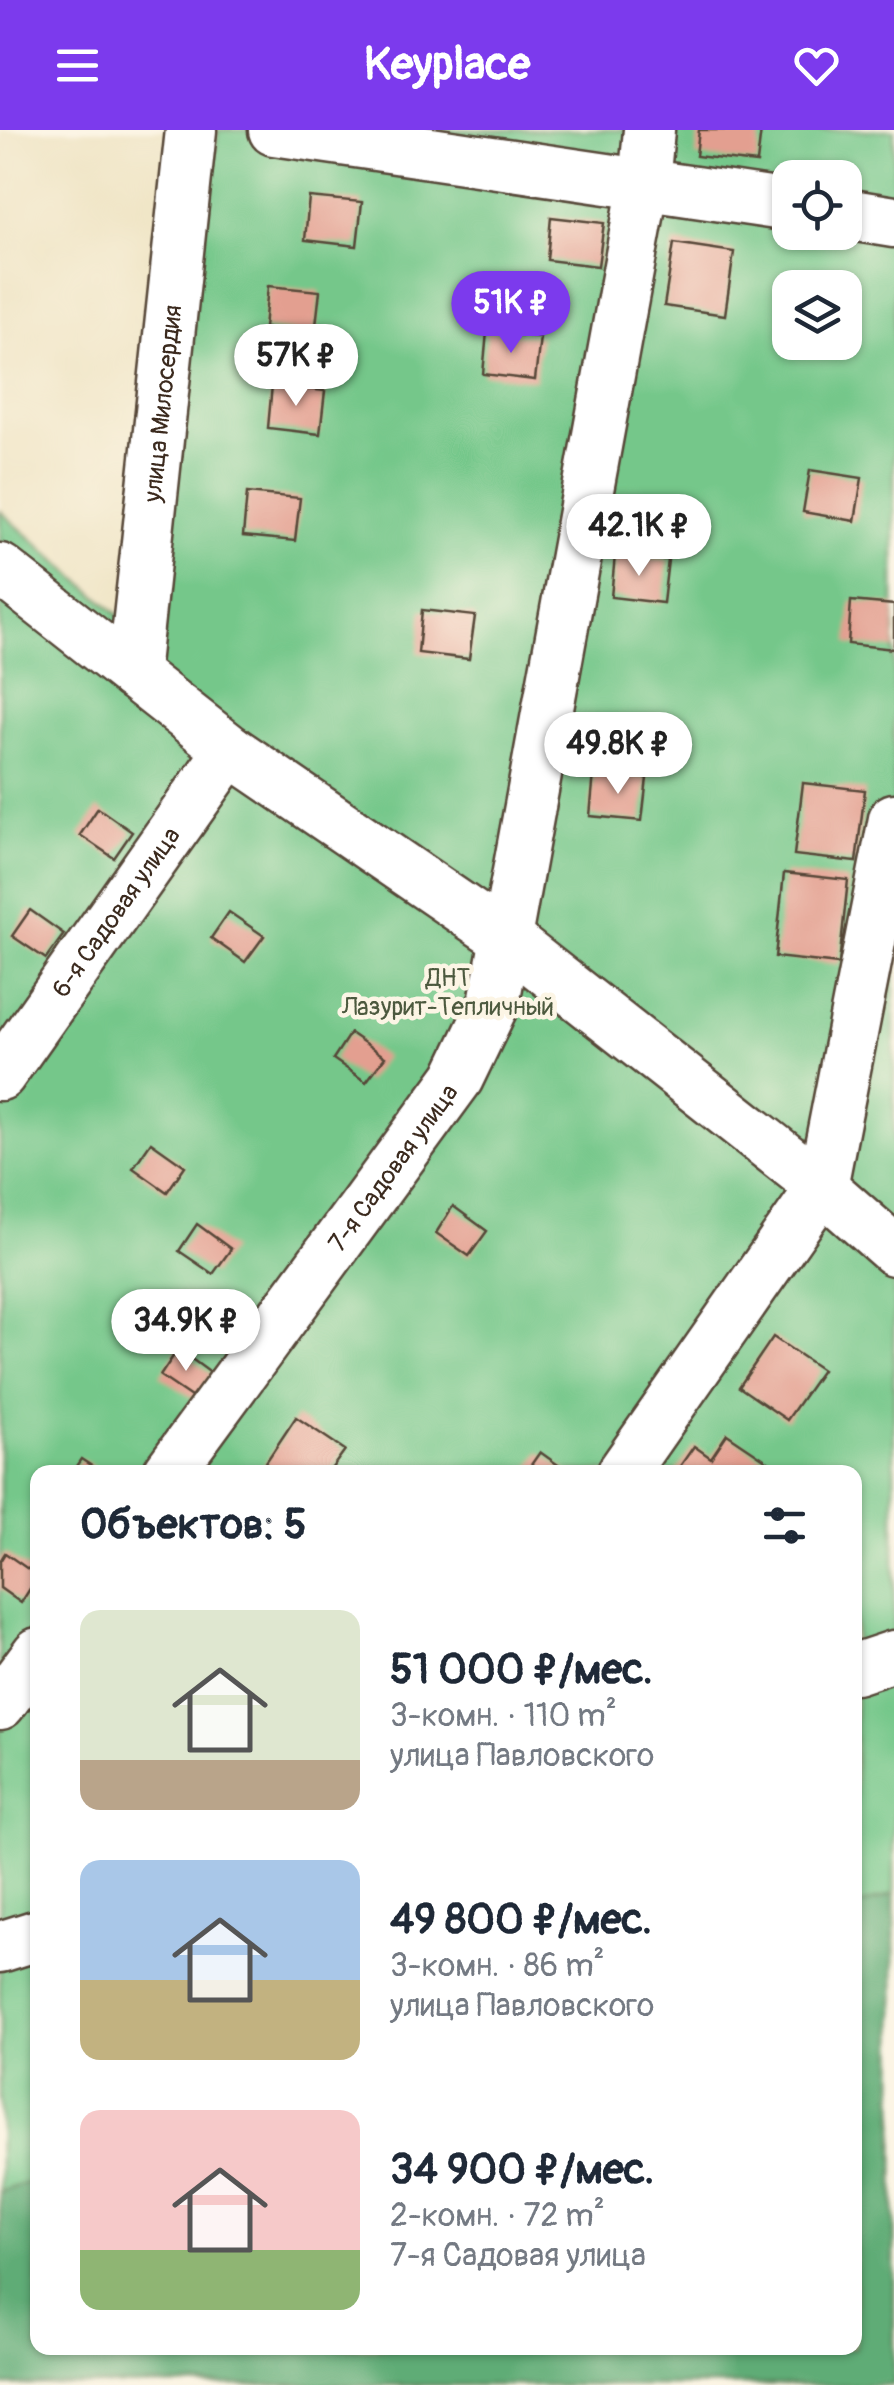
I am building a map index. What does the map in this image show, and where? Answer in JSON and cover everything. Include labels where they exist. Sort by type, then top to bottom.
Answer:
[{"type":"street","name":"улица Милосердия","points":[[133,674],[191,130]]},
{"type":"street","points":[[274,130],[772,203]]},
{"type":"street","name":"7-я Садовая улица","points":[[174,1465],[458,1078],[494,1003],[644,184],[650,130]]},
{"type":"street","points":[[862,217],[894,222]]},
{"type":"street","points":[[0,569],[230,750],[508,940],[822,1188],[894,1250]]},
{"type":"street","name":"6-я Садовая улица","points":[[0,1075],[230,750]]},
{"type":"street","points":[[628,1465],[822,1188],[894,820]]},
{"type":"street","points":[[862,1667],[894,1656]]},
{"type":"street","points":[[0,1704],[30,1664]]},
{"type":"street","points":[[0,1947],[30,1938]]},
{"type":"green space","name":"ДНТ Лазурит-Тепличный","points":[[218,130],[894,130],[894,1894],[862,1905],[862,1465],[30,1465],[30,2182],[0,2192],[0,511],[146,639]]},
{"type":"green space","points":[[894,1894],[894,2385],[0,2385],[0,2192],[30,2182],[30,2355],[862,2355],[862,1905]]},
{"type":"building","points":[[699,130],[761,130],[757,163],[696,156]]},
{"type":"building","points":[[309,197],[362,202],[357,246],[305,240]]},
{"type":"building","points":[[551,217],[604,223],[598,266],[547,260]]},
{"type":"building","points":[[674,243],[734,252],[725,315],[664,306]]},
{"type":"building","points":[[268,286],[320,291],[315,334],[264,328]]},
{"type":"building","points":[[487,332],[540,337],[535,380],[483,374]]},
{"type":"building","points":[[272,385],[325,391],[320,434],[268,428]]},
{"type":"building","points":[[810,470],[862,478],[855,521],[803,512]]},
{"type":"building","points":[[247,493],[300,498],[295,541],[243,536]]},
{"type":"building","points":[[615,555],[668,560],[663,603],[611,597]]},
{"type":"building","points":[[851,601],[894,605],[894,649],[848,644]]},
{"type":"building","points":[[422,610],[475,616],[469,659],[418,653]]},
{"type":"building","points":[[594,773],[647,778],[642,821],[590,816]]},
{"type":"building","points":[[803,783],[865,790],[856,862],[794,855]]},
{"type":"building","points":[[98,808],[132,832],[114,858],[80,835]]},
{"type":"building","points":[[784,873],[848,880],[839,964],[775,957]]},
{"type":"building","points":[[30,910],[64,934],[46,959],[12,936]]},
{"type":"building","points":[[229,912],[264,936],[245,962],[211,938]]},
{"type":"building","points":[[350,1033],[385,1057],[366,1082],[333,1059]]},
{"type":"building","points":[[151,1142],[185,1166],[167,1192],[133,1168]]},
{"type":"building","points":[[453,1206],[487,1231],[469,1256],[436,1233]]},
{"type":"building","points":[[197,1224],[231,1249],[213,1274],[179,1251]]},
{"type":"building","points":[[773,1337],[822,1370],[787,1420],[739,1387]]},
{"type":"building","points":[[178,1349],[212,1374],[194,1399],[160,1376]]},
{"type":"building","points":[[296,1417],[345,1450],[334,1465],[264,1465]]},
{"type":"building","points":[[727,1434],[773,1465],[681,1465],[694,1446],[711,1458]]},
{"type":"building","points":[[540,1452],[558,1465],[531,1465]]},
{"type":"building","points":[[5,1553],[30,1570],[30,1589],[21,1603],[0,1588],[0,1561]]}]
